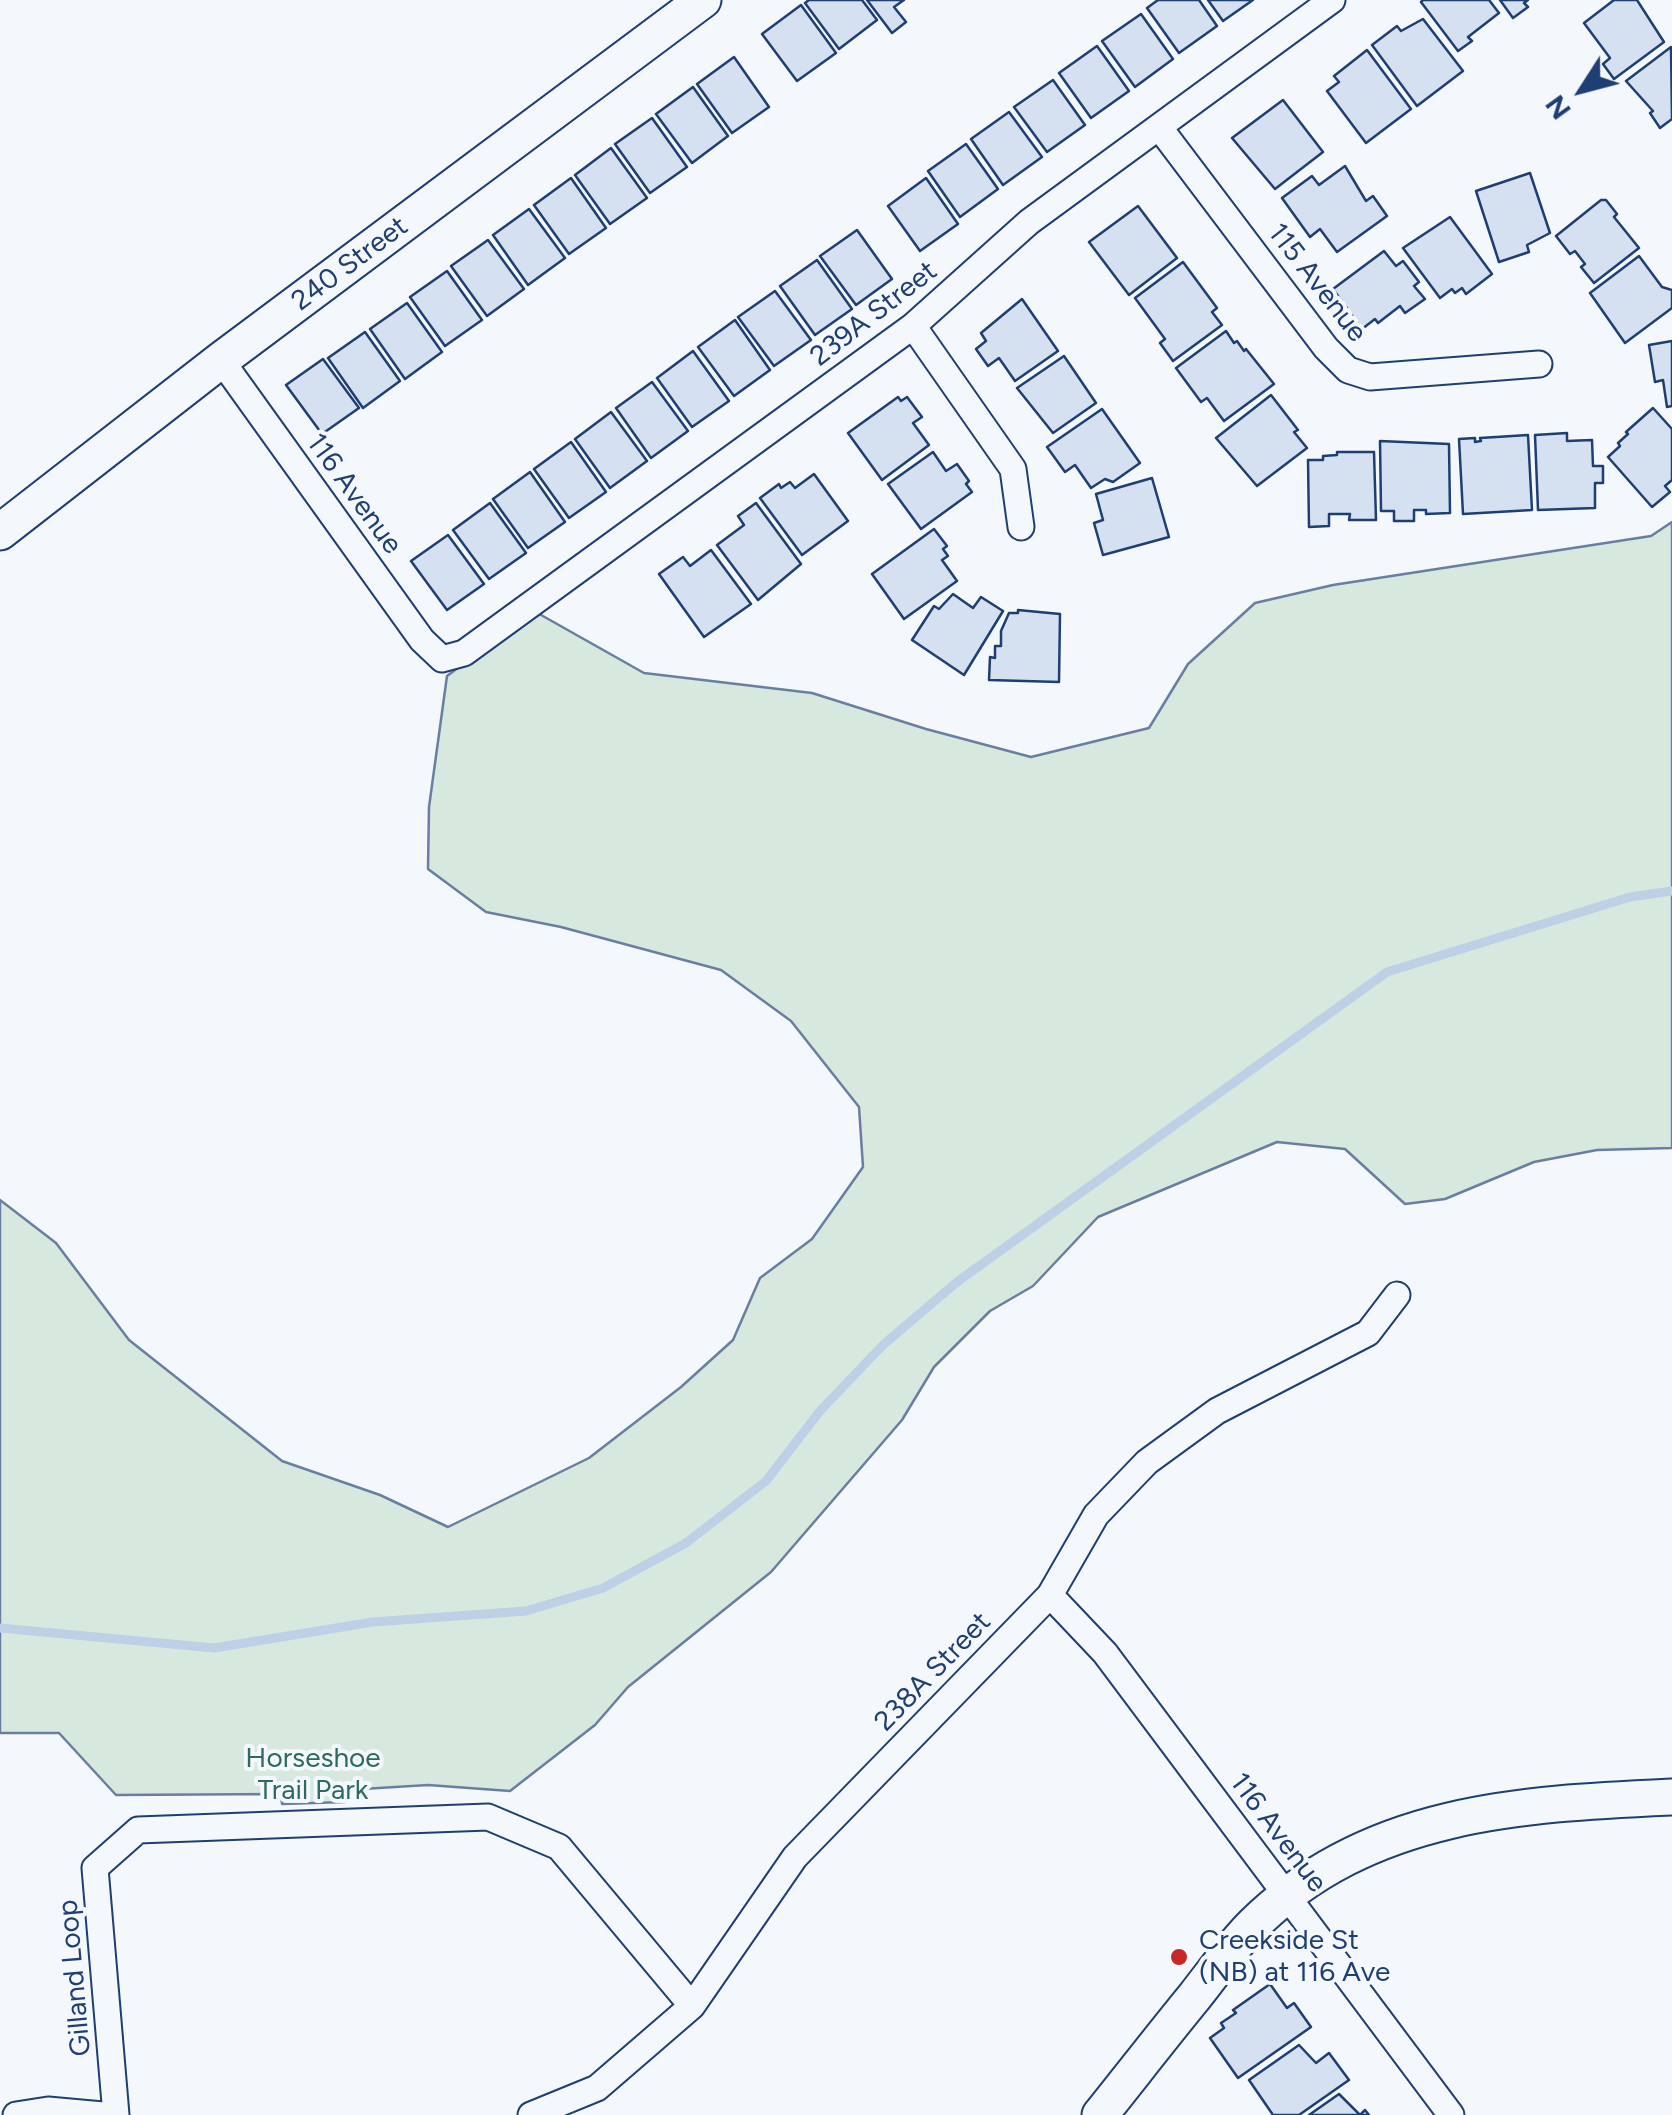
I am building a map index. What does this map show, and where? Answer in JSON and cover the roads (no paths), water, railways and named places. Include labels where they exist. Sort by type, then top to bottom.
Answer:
[{"type":"main road","name":"240 Street","points":[[0,532],[221,360],[703,0]]},
{"type":"main road","points":[[1100,2115],[1241,1938],[1288,1895],[1330,1866],[1386,1841],[1464,1816],[1544,1803],[1672,1797]]},
{"type":"street","name":"239A Street","points":[[442,659],[464,653],[913,326],[1030,222],[1332,0]]},
{"type":"street","name":"115 Avenue","points":[[1160,127],[1326,348],[1348,370],[1370,377],[1540,364]]},
{"type":"street","points":[[913,326],[1013,470],[1021,527]]},
{"type":"street","name":"116 Avenue","points":[[221,360],[422,640],[442,659]]},
{"type":"street","name":"238A Street","points":[[531,2115],[597,2088],[692,2006],[795,1857],[1050,1595],[1096,1515],[1146,1462],[1218,1412],[1368,1333],[1397,1295]]},
{"type":"street","name":"116 Avenue","points":[[1050,1595],[1106,1654],[1451,2115]]},
{"type":"street","name":"Gilland Loop","points":[[116,2115],[95,1868],[138,1830],[488,1817],[559,1846],[692,2006]]},
{"type":"street","points":[[16,2115],[48,2110],[104,2115]]},
{"type":"waterway","points":[[0,1628],[214,1648],[373,1622],[526,1611],[603,1588],[686,1543],[766,1481],[820,1411],[883,1345],[957,1282],[1387,972],[1630,897],[1672,891]]},
{"type":"place","name":"Creekside St (NB) at 116 Ave","points":[[1179,1957]]},
{"type":"park label","name":"Horseshoe Trail Park","points":[[313,1775]]}]
